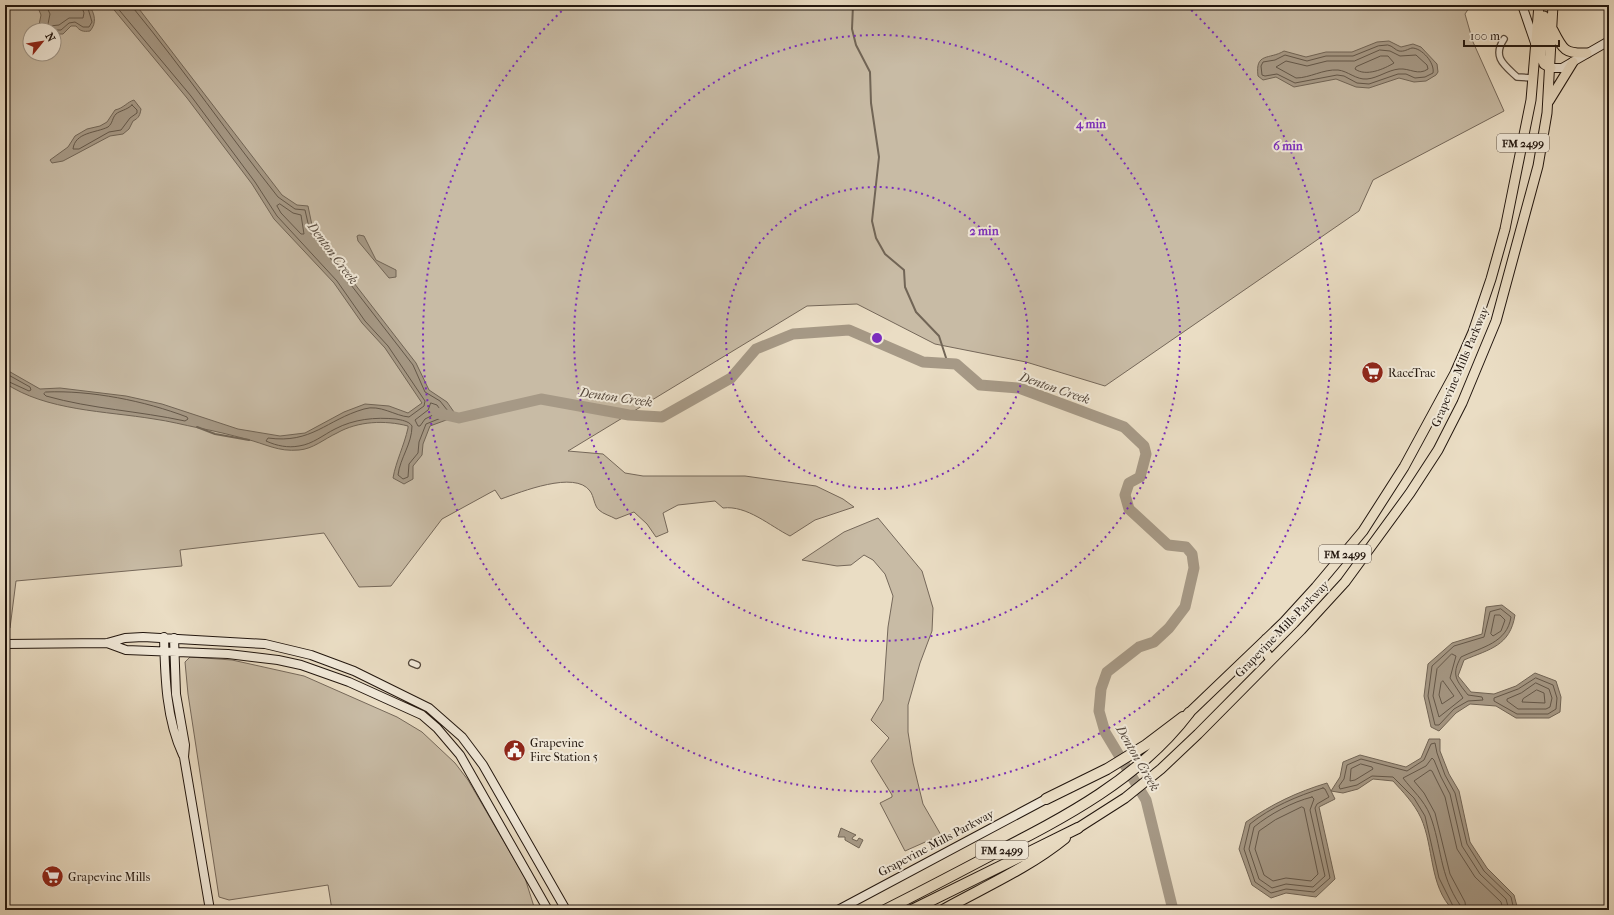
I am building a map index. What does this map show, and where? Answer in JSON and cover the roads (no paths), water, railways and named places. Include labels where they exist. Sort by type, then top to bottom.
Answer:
[{"type":"highway","points":[[1046,798],[1107,769],[1146,745],[1190,713]]},
{"type":"highway","name":"Grapevine Mills Parkway","points":[[885,910],[1057,821],[1115,784],[1152,755],[1173,735],[1190,713]]},
{"type":"highway","points":[[943,910],[1054,848],[1078,828]]},
{"type":"highway","name":"Grapevine Mills Parkway","points":[[912,910],[1078,828]]},
{"type":"main road","name":"FM 2499","points":[[1533,78],[1538,5]]},
{"type":"main road","points":[[1543,5],[1541,56],[1544,64],[1551,68]]},
{"type":"main road","name":"FM 2499","points":[[1551,68],[1553,5]]},
{"type":"main road","points":[[1552,29],[1564,50],[1572,54],[1588,54]]},
{"type":"main road","points":[[1548,104],[1573,62]]},
{"type":"main road","name":"Grapevine Mills Parkway","points":[[1078,828],[1124,798],[1161,769],[1271,660],[1345,582],[1410,493],[1438,450],[1478,366],[1496,321],[1538,166],[1548,104],[1551,68]]},
{"type":"main road","name":"Grapevine Mills Parkway","points":[[1190,713],[1316,588],[1363,531],[1408,460],[1434,414],[1474,332],[1491,280],[1505,229],[1522,149],[1533,78]]},
{"type":"main road","points":[[1461,360],[1478,366]]},
{"type":"main road","points":[[1266,639],[1265,651],[1271,660]]},
{"type":"street","points":[[1522,5],[1535,43]]},
{"type":"street","points":[[1504,39],[1499,47],[1499,55],[1503,65],[1517,78],[1533,78]]},
{"type":"street","points":[[1551,68],[1562,68],[1609,41]]},
{"type":"street","points":[[164,637],[169,709],[176,741],[184,758]]},
{"type":"street","points":[[5,644],[107,643],[125,638],[164,637],[265,644],[311,655],[354,671],[430,708],[462,737],[483,765],[566,910]]},
{"type":"street","points":[[174,638],[176,694],[185,745],[184,758],[210,910]]},
{"type":"street","points":[[107,643],[126,650],[228,654],[278,660],[302,665],[349,682],[422,715],[447,739],[471,772],[548,910]]},
{"type":"street","points":[[471,772],[483,765]]},
{"type":"street","name":"Grapevine Mills Parkway","points":[[838,910],[1046,798]]},
{"type":"water","points":[[37,5],[89,5],[94,15],[94,25],[90,31],[82,31],[76,26],[71,26],[62,34],[62,22],[40,22],[41,15]]},
{"type":"water","points":[[110,5],[136,5],[282,195],[297,205],[308,206],[313,230],[416,363],[429,390],[447,402],[454,412],[449,419],[430,426],[423,444],[422,455],[413,466],[413,479],[404,484],[393,478],[408,426],[381,422],[363,424],[345,429],[309,448],[285,450],[229,435],[171,422],[58,405],[21,392],[5,383],[5,369],[40,389],[60,388],[126,396],[162,404],[238,429],[280,436],[305,433],[344,412],[365,404],[389,406],[408,413],[422,403],[385,348],[362,323],[334,283],[274,219],[252,184],[187,98]]},
{"type":"water","points":[[1389,41],[1401,47],[1413,44],[1421,47],[1437,64],[1438,72],[1436,75],[1426,81],[1414,82],[1399,78],[1369,88],[1356,87],[1336,79],[1294,87],[1276,77],[1263,80],[1258,76],[1258,68],[1261,60],[1284,51],[1306,57],[1326,52],[1352,52],[1377,42]]},
{"type":"water","points":[[134,100],[141,109],[140,113],[133,121],[129,129],[123,134],[110,136],[63,161],[52,163],[50,160],[68,147],[75,136],[87,129],[100,126],[107,122],[115,110]]},
{"type":"water","points":[[357,236],[364,236],[376,260],[396,270],[396,277],[389,278],[358,241]]},
{"type":"water","points":[[1502,605],[1515,615],[1509,634],[1497,645],[1464,660],[1458,676],[1471,692],[1494,694],[1516,686],[1535,673],[1556,681],[1561,697],[1560,712],[1549,718],[1516,718],[1496,706],[1470,704],[1456,713],[1439,731],[1431,727],[1424,696],[1428,664],[1452,643],[1482,634],[1486,607]]},
{"type":"water","points":[[1429,739],[1440,739],[1440,751],[1449,774],[1459,791],[1470,842],[1487,868],[1514,895],[1518,910],[1453,910],[1445,900],[1440,890],[1421,818],[1412,803],[1393,781],[1373,779],[1358,789],[1343,793],[1331,791],[1340,777],[1343,762],[1360,755],[1406,767],[1421,758]]},
{"type":"water","points":[[1327,783],[1335,799],[1319,807],[1335,879],[1316,897],[1286,893],[1271,898],[1252,885],[1239,849],[1246,822],[1285,799],[1305,790]]},
{"type":"water","points":[[841,828],[856,835],[852,839],[857,841],[859,838],[863,840],[859,848],[845,840],[845,837],[838,837]]},
{"type":"waterway","points":[[853,5],[852,29],[856,45],[870,72],[871,103],[879,157],[872,221],[876,238],[885,254],[904,270],[905,287],[916,312],[939,336],[948,364]]},
{"type":"waterway","name":"Denton Creek","points":[[437,413],[459,418],[541,399],[629,415],[662,417],[731,378],[756,349],[793,334],[849,330],[923,362],[956,364],[980,385],[1019,388],[1124,427],[1144,446],[1146,454],[1140,477],[1129,483],[1125,495],[1129,509],[1168,545],[1186,547],[1192,554],[1194,568],[1185,607],[1169,628],[1154,642],[1139,647],[1107,672],[1101,689],[1099,711],[1105,732],[1146,800],[1173,910]]},
{"type":"waterway","points":[[197,427],[215,434],[249,440]]},
{"type":"place","name":"RaceTrac","points":[[1373,373]]},
{"type":"place","name":"Grapevine Fire Station 5","points":[[515,750]]},
{"type":"place","name":"Grapevine Mills","points":[[53,877]]}]
